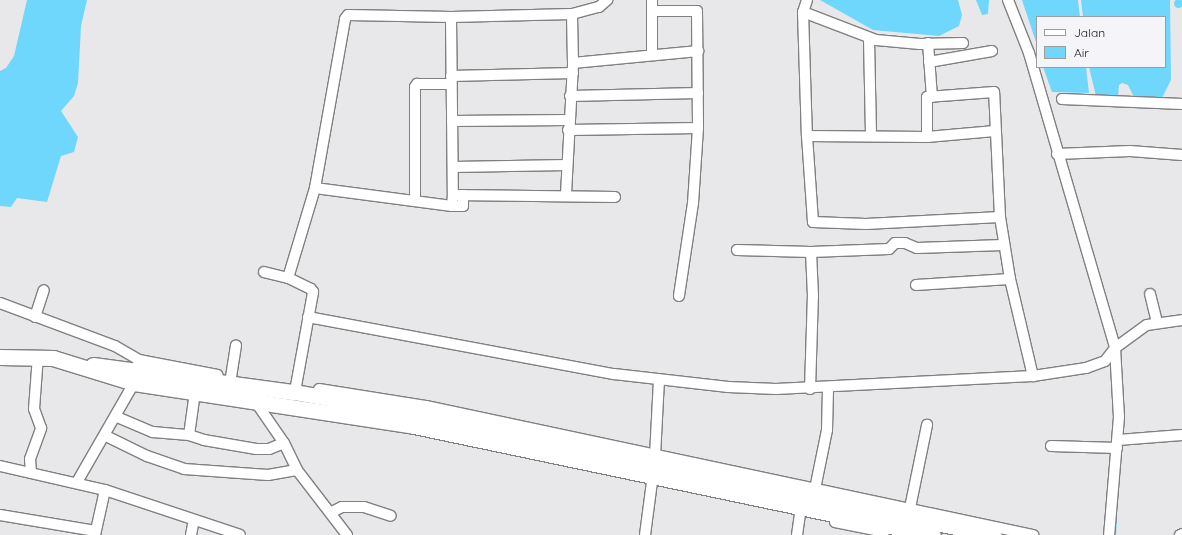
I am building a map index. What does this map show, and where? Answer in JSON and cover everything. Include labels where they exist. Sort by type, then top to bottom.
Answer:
[{"type":"highway","points":[[0,357],[38,356],[76,364],[327,397],[418,414],[993,535]]},
{"type":"highway","points":[[137,371],[195,392],[257,404],[414,426],[933,535]]},
{"type":"street","points":[[288,278],[315,188],[346,19],[355,15],[451,17],[572,14],[599,7],[607,0]]},
{"type":"street","points":[[652,0],[652,55]]},
{"type":"street","points":[[807,0],[803,12],[807,136],[813,222],[866,224],[1000,217]]},
{"type":"street","points":[[1008,0],[1029,53],[1061,153],[1118,346],[1120,442],[1109,535]]},
{"type":"street","points":[[652,11],[697,10],[698,128],[693,203],[679,296]]},
{"type":"street","points":[[803,12],[869,39],[928,43],[958,43],[958,57]]},
{"type":"street","points":[[566,194],[568,125],[573,68],[572,14]]},
{"type":"street","points":[[315,188],[452,206],[458,195],[453,167],[451,17]]},
{"type":"street","points":[[869,39],[871,136]]},
{"type":"street","points":[[928,43],[932,97]]},
{"type":"street","points":[[415,202],[415,87],[417,84],[573,68],[652,55],[698,51]]},
{"type":"street","points":[[929,62],[992,51]]},
{"type":"street","points":[[927,137],[926,98],[994,92],[1000,217],[1003,245],[1032,376]]},
{"type":"street","points":[[570,96],[698,93]]},
{"type":"street","points":[[1062,99],[1182,104]]},
{"type":"street","points":[[452,121],[698,128]]},
{"type":"street","points":[[807,136],[927,137],[995,131]]},
{"type":"street","points":[[1061,153],[1130,151],[1182,154]]},
{"type":"street","points":[[453,167],[567,165]]},
{"type":"street","points":[[458,195],[566,194],[615,197]]},
{"type":"street","points":[[737,250],[811,252],[889,249],[895,243],[905,243],[917,248],[1003,245]]},
{"type":"street","points":[[810,389],[814,296],[811,252]]},
{"type":"street","points":[[264,272],[288,278],[311,289],[308,317],[296,386]]},
{"type":"street","points":[[916,285],[1010,279]]},
{"type":"street","points":[[35,316],[44,290]]},
{"type":"street","points":[[1150,294],[1157,322]]},
{"type":"street","points":[[0,303],[115,346],[135,356],[137,371],[117,417],[77,482]]},
{"type":"street","points":[[308,317],[659,380],[728,387],[810,389],[1032,376],[1097,365],[1106,360],[1118,346],[1143,328],[1157,322],[1182,320]]},
{"type":"street","points":[[231,377],[236,345]]},
{"type":"street","points":[[31,473],[30,459],[41,428],[34,408],[38,356]]},
{"type":"street","points":[[137,371],[231,377],[426,406],[655,456],[910,508],[1033,535]]},
{"type":"street","points":[[655,456],[659,380]]},
{"type":"street","points":[[815,489],[827,430],[828,388]]},
{"type":"street","points":[[189,435],[195,392]]},
{"type":"street","points":[[257,404],[284,443],[297,470],[332,512],[347,535]]},
{"type":"street","points":[[257,404],[428,436],[652,482],[800,514],[864,532],[900,535]]},
{"type":"street","points":[[117,417],[153,432],[189,435],[204,440],[256,449],[269,449],[284,443]]},
{"type":"street","points":[[910,508],[927,425]]},
{"type":"street","points":[[106,436],[146,456],[184,468],[268,475],[297,470]]},
{"type":"street","points":[[1051,446],[1120,442],[1182,436]]},
{"type":"street","points":[[0,466],[77,482],[105,490],[240,535]]},
{"type":"street","points":[[645,535],[652,482]]},
{"type":"street","points":[[0,514],[96,533],[105,490]]},
{"type":"street","points":[[332,512],[342,507],[364,507],[391,516]]},
{"type":"street","points":[[797,535],[800,514]]},
{"type":"street","points":[[191,535],[194,520]]},
{"type":"water","points":[[1176,-1],[1180,-1],[1182,3],[1180,7],[1176,7],[1174,5],[1174,1]]},
{"type":"water","points":[[27,0],[87,0],[81,26],[78,83],[74,96],[61,111],[78,137],[74,152],[61,156],[47,202],[17,198],[11,207],[0,206],[0,71],[6,68],[14,56]]},
{"type":"water","points":[[820,0],[958,0],[962,15],[959,26],[939,36],[873,30]]},
{"type":"water","points":[[976,0],[989,0],[988,14],[982,15]]},
{"type":"water","points":[[1022,0],[1078,0],[1080,16],[1036,16],[1036,42]]},
{"type":"water","points":[[1081,0],[1170,0],[1171,80],[1162,98],[1135,99],[1128,85],[1122,83],[1119,85],[1118,97],[1096,96],[1089,68],[1166,68],[1166,16],[1083,16]]},
{"type":"water","points":[[1043,68],[1086,68],[1089,93],[1052,92]]},
{"type":"waterway","points":[[1114,535],[1115,522]]}]
